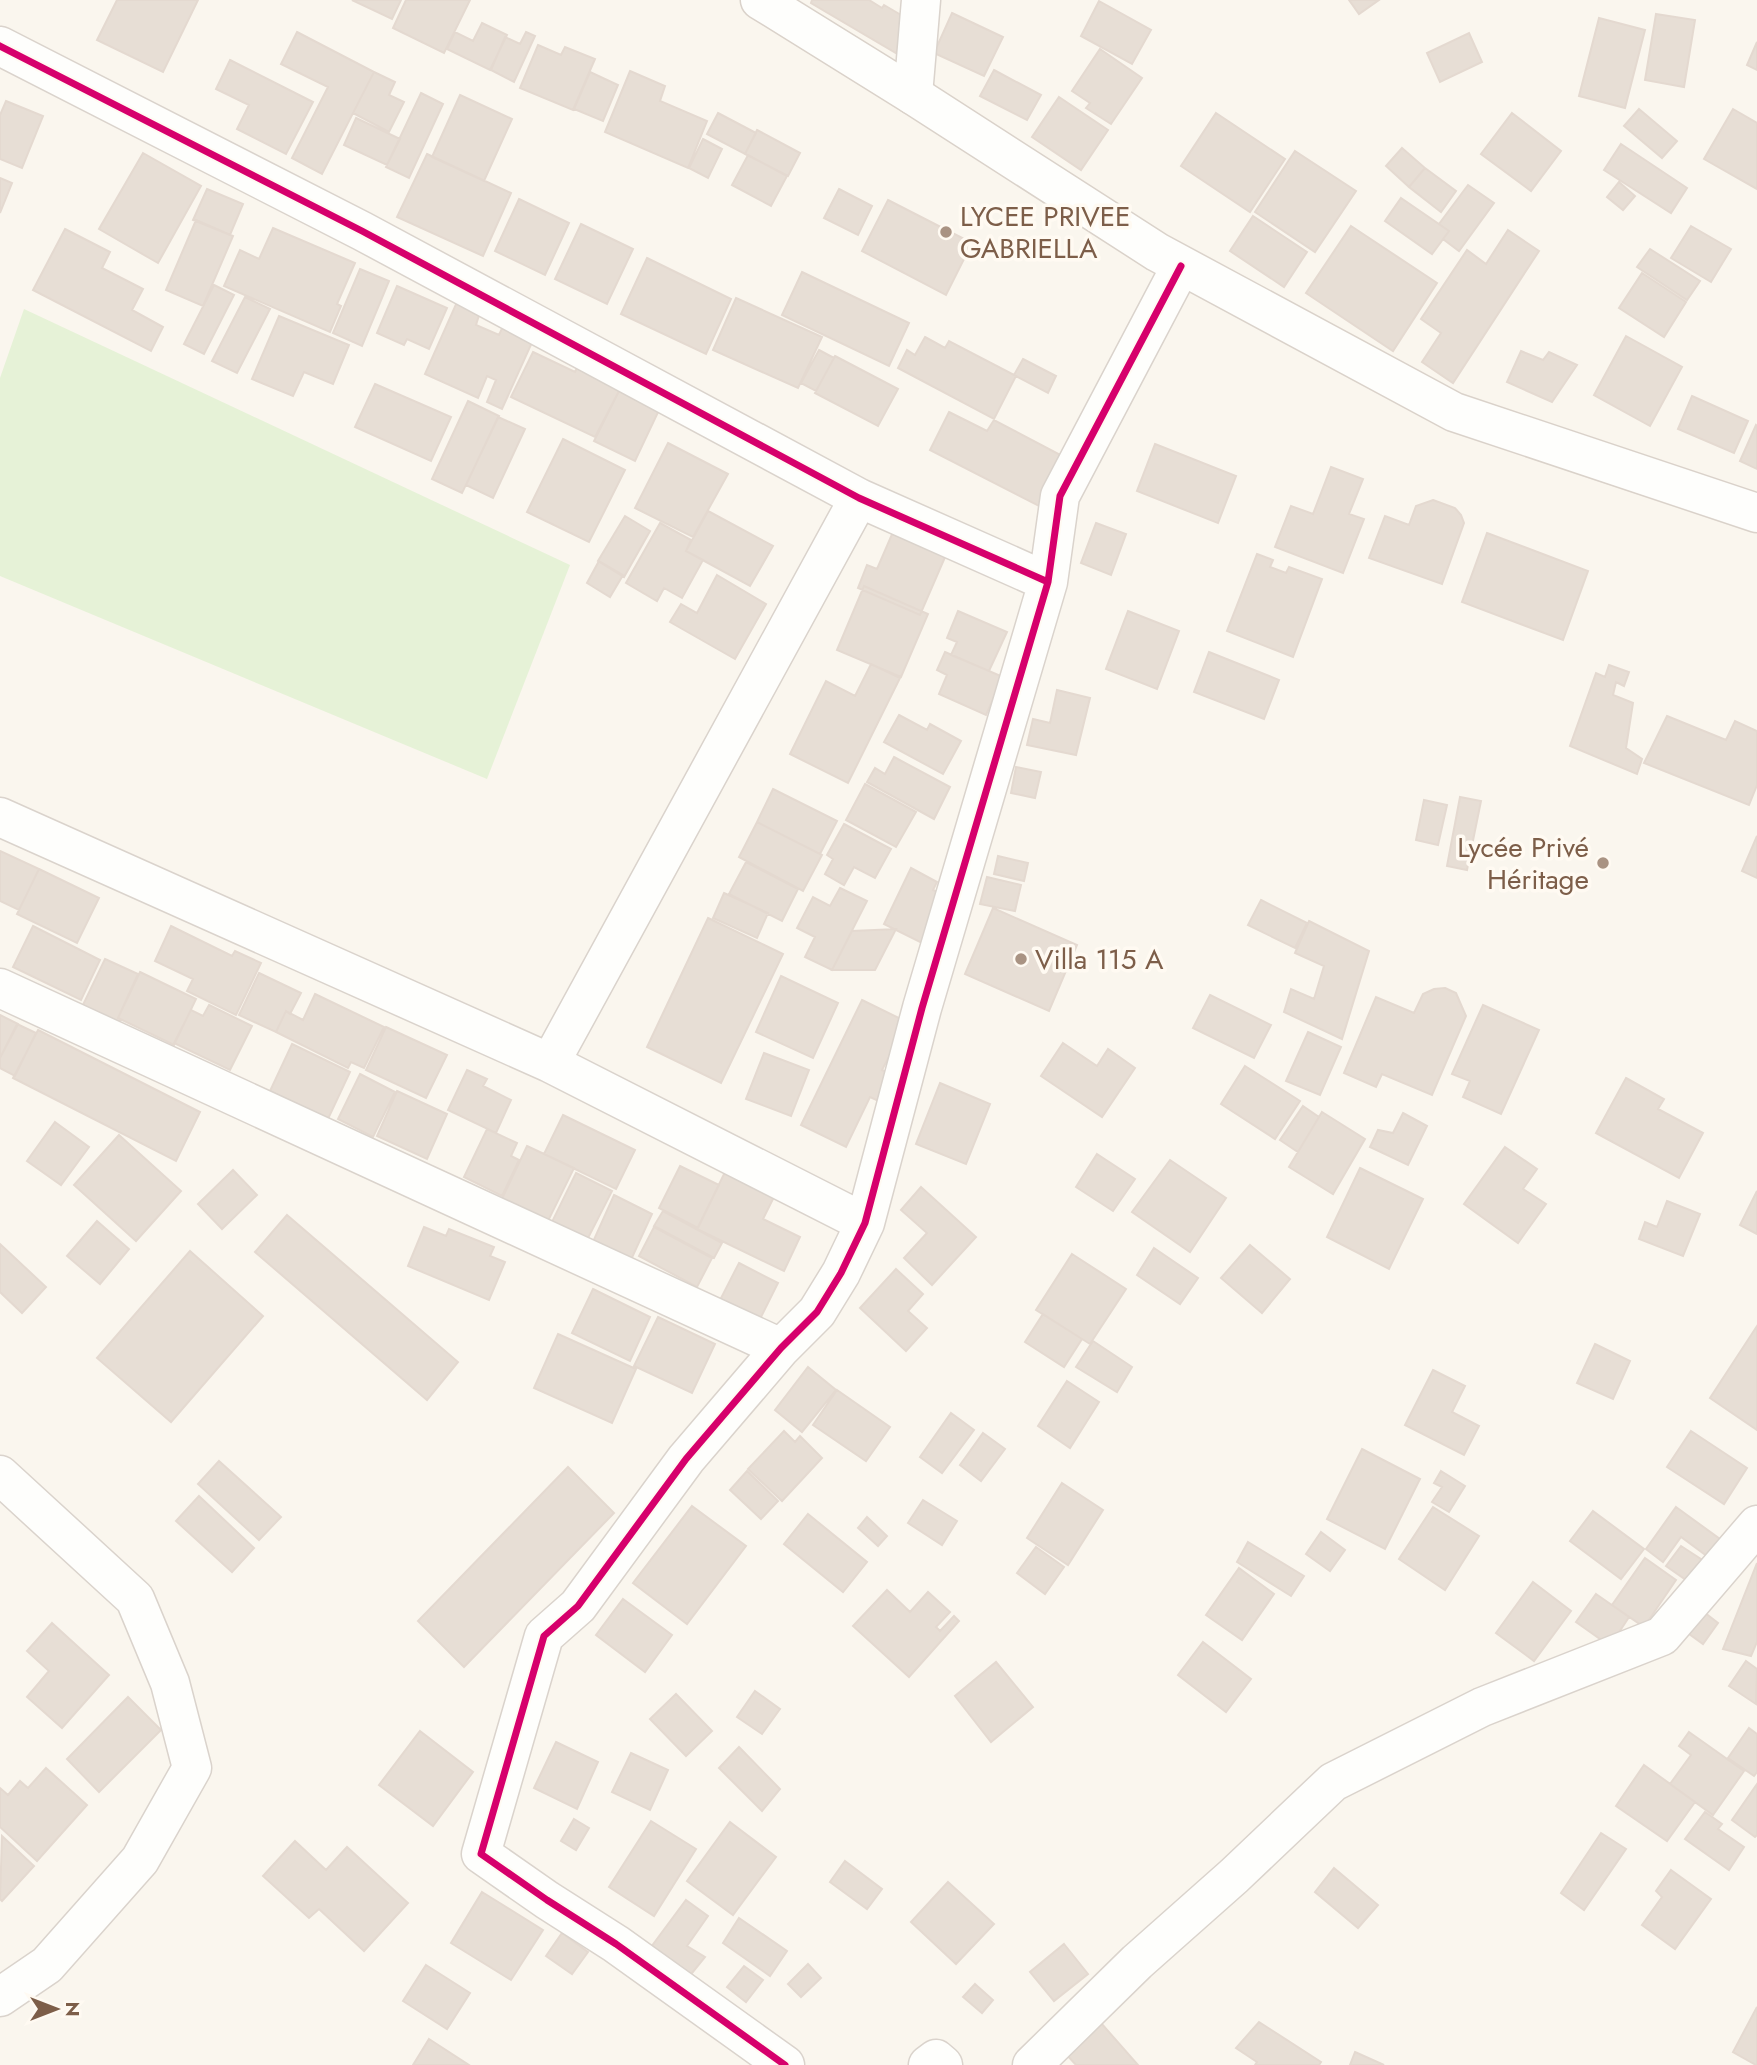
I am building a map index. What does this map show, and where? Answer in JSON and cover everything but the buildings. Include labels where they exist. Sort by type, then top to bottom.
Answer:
[{"type":"street","points":[[760,0],[1181,266],[1454,412],[1757,513]]},
{"type":"street","points":[[914,95],[921,0]]},
{"type":"street","points":[[0,46],[362,232],[859,498],[1048,582]]},
{"type":"street","points":[[785,2065],[617,1944],[481,1854],[544,1636],[578,1606],[685,1459],[781,1348],[817,1312],[841,1273],[865,1223],[922,1008],[1048,582],[1060,496],[1181,266]]},
{"type":"street","points":[[550,1063],[859,498]]},
{"type":"street","points":[[0,817],[550,1063],[865,1223]]},
{"type":"street","points":[[0,988],[781,1348]]},
{"type":"street","points":[[0,1475],[135,1599],[170,1683],[192,1768],[140,1860],[47,1965],[0,1997]]},
{"type":"street","points":[[1032,2065],[1137,1962],[1334,1782],[1482,1707],[1662,1636],[1757,1525]]},
{"type":"street","points":[[928,2065],[936,2059],[943,2065]]},
{"type":"green space","points":[[24,309],[570,565],[487,779],[0,576],[0,378]]},
{"type":"cycle path","points":[[0,46],[362,231],[859,498],[1048,582]]},
{"type":"cycle path","points":[[785,2065],[616,1944],[481,1854],[544,1636],[578,1606],[686,1459],[781,1348],[817,1312],[841,1273],[865,1223],[922,1008],[1048,582],[1060,496],[1181,266]]},
{"type":"place","name":"LYCEE PRIVEE GABRIELLA","points":[[946,232]]},
{"type":"place","name":"Lycée Privé Héritage","points":[[1603,863]]},
{"type":"place","name":"Villa 115 A","points":[[1021,959]]}]
